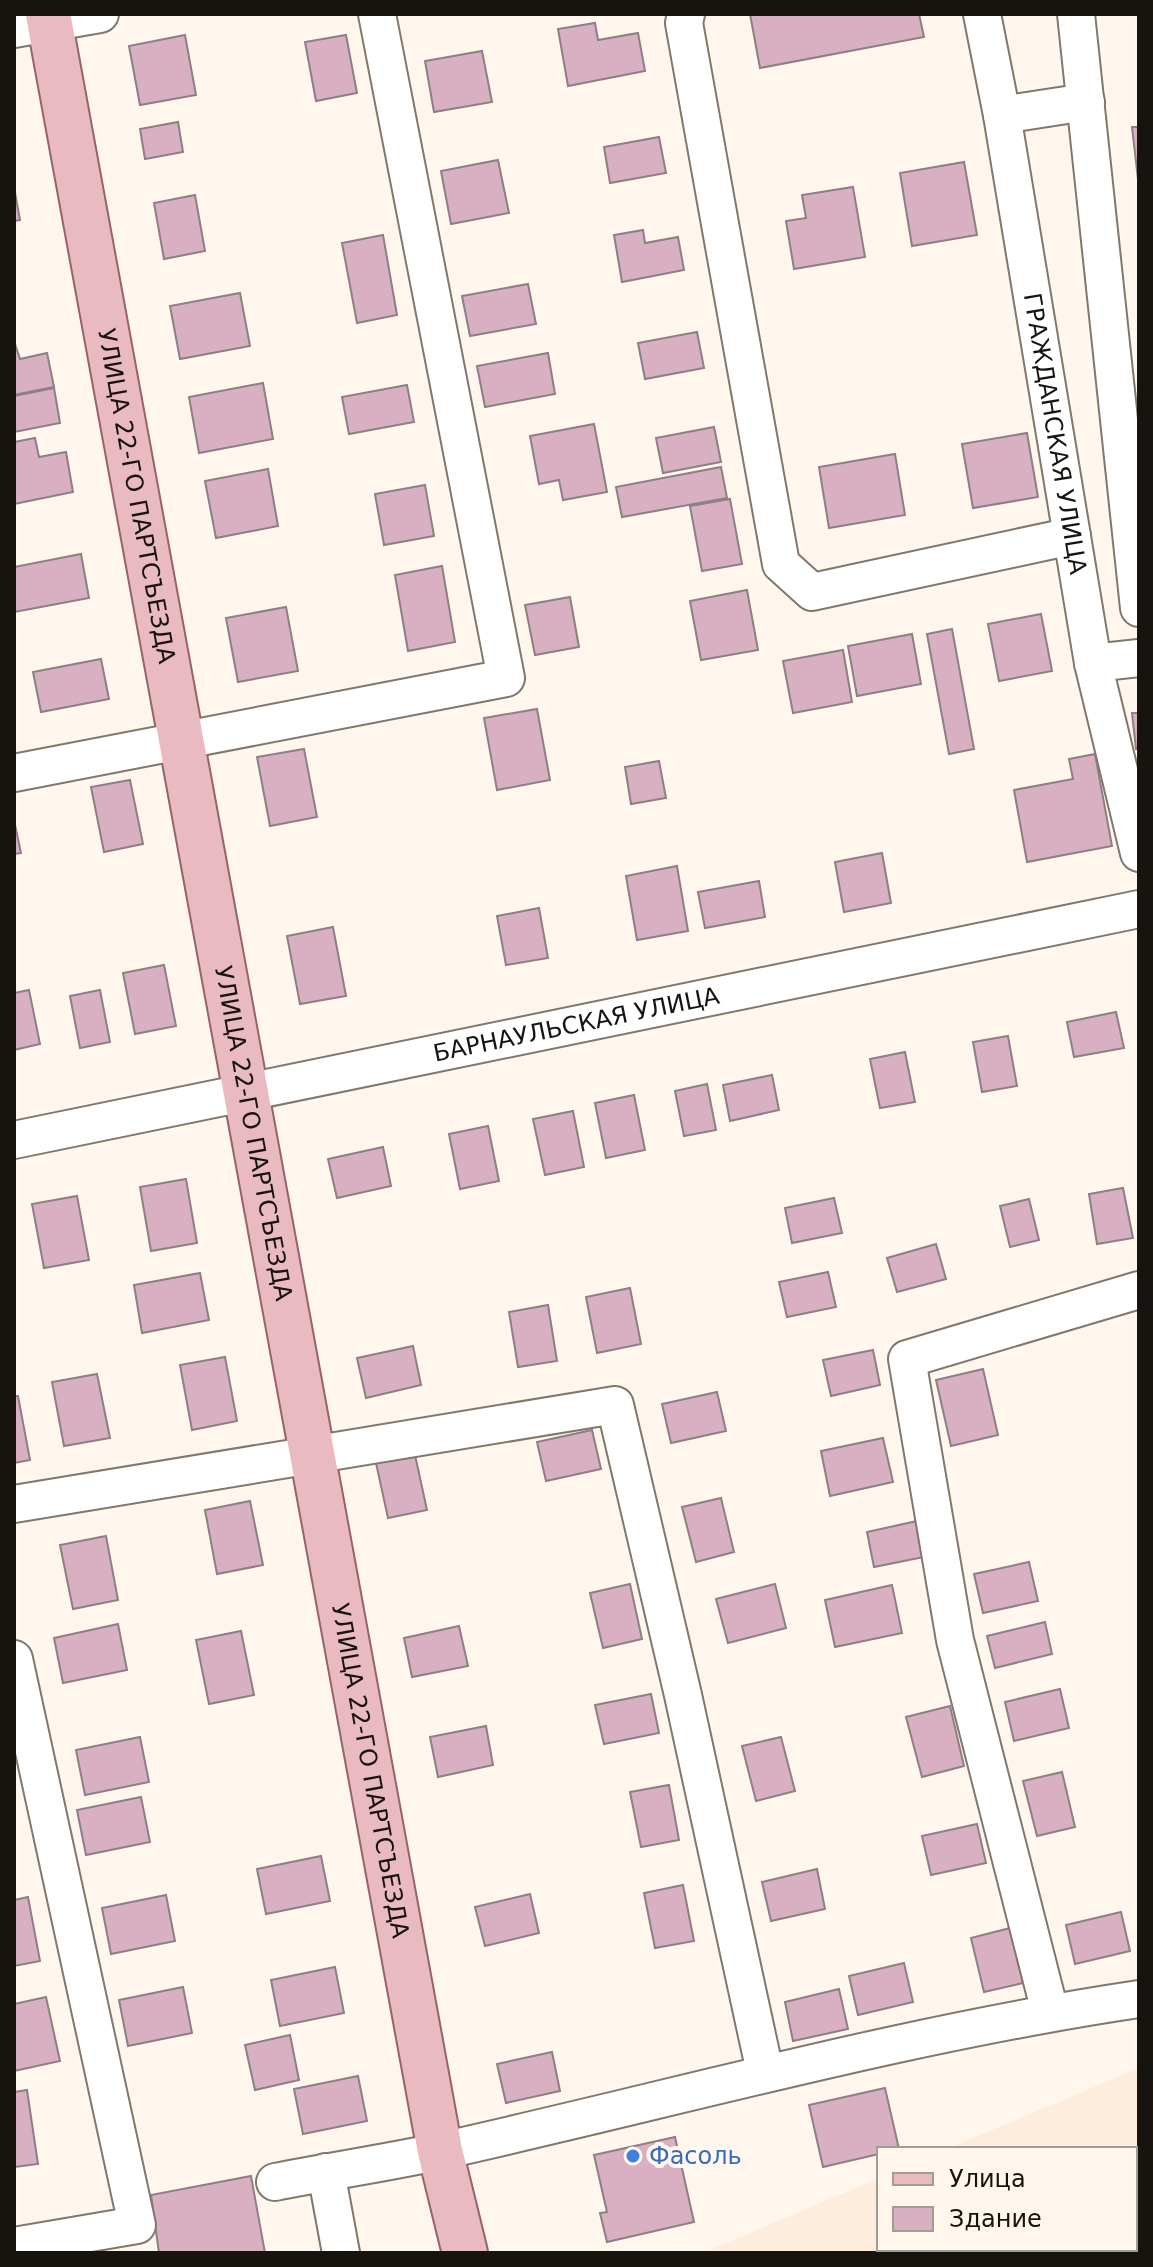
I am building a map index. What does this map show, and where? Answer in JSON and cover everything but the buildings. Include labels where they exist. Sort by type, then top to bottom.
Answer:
[{"type":"main road","name":"УЛИЦА 22-ГО ПАРТСЪЕЗДА","points":[[37,22],[182,740],[440,2151],[465,2253]]},
{"type":"street","points":[[37,22],[100,14]]},
{"type":"street","points":[[14,773],[506,678],[377,14]]},
{"type":"street","points":[[686,14],[684,23],[781,564],[812,592],[1072,536]]},
{"type":"street","name":"ГРАЖДАНСКАЯ УЛИЦА","points":[[982,14],[1002,115],[1093,663],[1139,853]]},
{"type":"street","points":[[1076,14],[1139,608]]},
{"type":"street","points":[[1002,115],[1086,102]]},
{"type":"street","points":[[1093,663],[1139,658]]},
{"type":"street","name":"БАРНАУЛЬСКАЯ УЛИЦА","points":[[14,1140],[245,1090],[1139,909]]},
{"type":"street","points":[[1050,2012],[955,1640],[907,1359],[1139,1290]]},
{"type":"street","points":[[14,1504],[615,1405],[765,2072]]},
{"type":"street","points":[[14,1659],[137,2225],[14,2246]]},
{"type":"street","points":[[275,2182],[440,2151],[765,2072],[1050,2012],[1139,1999]]},
{"type":"street","points":[[326,2172],[341,2253]]},
{"type":"shaded area","points":[[1139,2068],[1139,2253],[703,2253],[877,2179],[877,2251],[1137,2251],[1137,2147],[952,2147]]},
{"type":"place","name":"Фасоль","points":[[633,2156]]}]
